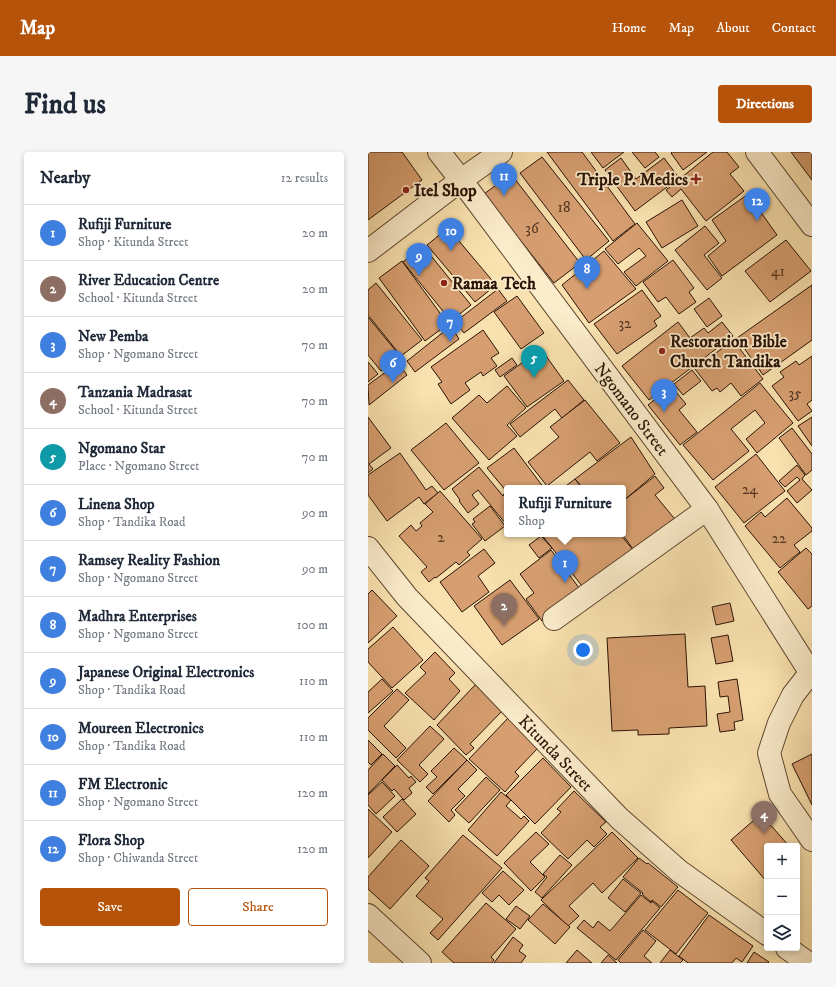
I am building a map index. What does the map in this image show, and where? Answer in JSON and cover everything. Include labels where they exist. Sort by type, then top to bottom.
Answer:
[{"type":"street","name":"Ngomano Street","points":[[439,152],[707,509],[811,674]]},
{"type":"street","points":[[368,250],[501,152]]},
{"type":"street","points":[[757,152],[812,225]]},
{"type":"street","points":[[554,619],[707,509]]},
{"type":"street","name":"Kitunda Street","points":[[368,548],[407,597],[620,818],[679,871],[764,932]]},
{"type":"street","points":[[811,674],[793,695],[779,723],[769,753],[780,794],[812,840]]},
{"type":"street","points":[[368,915],[420,963]]},
{"type":"street","points":[[791,951],[808,963]]},
{"type":"building","points":[[368,152],[402,152],[422,180],[368,220]]},
{"type":"building","points":[[547,152],[582,152],[635,224],[613,241]]},
{"type":"building","points":[[591,152],[624,152],[603,168]]},
{"type":"building","points":[[632,152],[655,152],[659,157],[645,168]]},
{"type":"building","points":[[707,152],[683,170],[671,153]]},
{"type":"building","points":[[713,152],[727,152],[739,167],[730,174],[744,191],[706,221],[681,189],[672,197],[666,190]]},
{"type":"building","points":[[791,152],[812,152],[812,180]]},
{"type":"building","points":[[542,157],[609,241],[586,260],[520,173]]},
{"type":"building","points":[[621,158],[636,179],[664,158],[679,178],[635,211],[605,170]]},
{"type":"building","points":[[511,174],[580,263],[554,283],[484,194]]},
{"type":"building","points":[[748,194],[777,235],[722,276],[708,256],[726,241],[712,220]]},
{"type":"building","points":[[682,200],[698,226],[662,248],[646,222]]},
{"type":"building","points":[[637,223],[668,261],[636,286],[624,272],[646,256],[639,248],[618,264],[605,249]]},
{"type":"building","points":[[705,226],[719,243],[704,255],[722,278],[707,290],[675,250]]},
{"type":"building","points":[[448,228],[496,285],[475,302],[427,245]]},
{"type":"building","points":[[786,240],[811,271],[770,302],[745,271]]},
{"type":"building","points":[[423,246],[471,305],[451,321],[403,262]]},
{"type":"building","points":[[604,251],[636,289],[589,323],[562,285]]},
{"type":"building","points":[[673,260],[694,288],[689,292],[696,302],[679,314],[666,297],[658,302],[643,282]]},
{"type":"building","points":[[402,261],[448,324],[425,341],[379,278]]},
{"type":"building","points":[[376,283],[422,340],[401,356],[368,315],[368,290]]},
{"type":"building","points":[[812,285],[812,340],[763,375],[737,338]]},
{"type":"building","points":[[498,289],[507,301],[464,333],[455,322]]},
{"type":"building","points":[[642,290],[661,316],[654,321],[657,326],[617,354],[594,324]]},
{"type":"building","points":[[517,296],[544,333],[521,349],[494,312]]},
{"type":"building","points":[[709,298],[722,316],[707,327],[694,309]]},
{"type":"building","points":[[368,317],[400,356],[381,371],[368,355]]},
{"type":"building","points":[[678,322],[690,338],[704,328],[708,333],[722,322],[733,336],[649,400],[622,366]]},
{"type":"building","points":[[451,326],[459,339],[415,372],[407,361]]},
{"type":"building","points":[[483,330],[499,353],[491,358],[497,366],[483,376],[481,372],[465,383],[470,390],[451,404],[438,384],[442,382],[431,367]]},
{"type":"building","points":[[733,340],[763,379],[741,396],[731,383],[720,392],[717,388],[712,391],[695,369]]},
{"type":"building","points":[[541,349],[564,381],[527,407],[504,376]]},
{"type":"building","points":[[812,356],[812,400],[807,404],[812,411],[798,421],[772,386],[784,377],[780,372],[796,361],[799,365]]},
{"type":"building","points":[[512,358],[517,365],[500,377],[495,370]]},
{"type":"building","points":[[368,362],[378,374],[368,382]]},
{"type":"building","points":[[398,363],[407,375],[369,405],[368,385]]},
{"type":"building","points":[[692,370],[701,381],[683,395],[674,384]]},
{"type":"building","points":[[568,380],[584,400],[562,418],[555,409],[520,437],[510,424]]},
{"type":"building","points":[[760,383],[793,423],[757,453],[746,439],[765,423],[755,410],[731,429],[749,451],[713,480],[683,445]]},
{"type":"building","points":[[507,386],[526,408],[507,425],[517,436],[489,460],[452,418],[479,395],[487,403]]},
{"type":"building","points":[[671,386],[686,404],[679,410],[697,432],[680,445],[648,405]]},
{"type":"building","points":[[585,400],[620,443],[597,461],[590,452],[548,485],[546,485],[528,462],[559,437],[550,427]]},
{"type":"building","points":[[368,417],[391,448],[369,464],[373,469],[368,473]]},
{"type":"building","points":[[812,417],[812,446],[798,426]]},
{"type":"building","points":[[446,423],[479,463],[444,490],[411,450]]},
{"type":"building","points":[[792,428],[812,454],[812,470],[806,475],[779,438]]},
{"type":"building","points":[[631,437],[655,474],[626,498],[626,485],[580,485],[575,479]]},
{"type":"building","points":[[514,448],[542,485],[504,485],[504,488],[487,468]]},
{"type":"building","points":[[400,453],[426,490],[432,486],[438,493],[424,504],[419,497],[387,521],[368,495],[368,475]]},
{"type":"building","points":[[756,454],[785,491],[744,523],[715,487]]},
{"type":"building","points":[[797,465],[805,475],[802,479],[812,490],[797,503],[787,491],[800,480],[797,477],[785,487],[779,481]]},
{"type":"building","points":[[479,467],[503,496],[504,494],[504,522],[478,490],[472,495],[479,504],[468,513],[452,489]]},
{"type":"building","points":[[655,476],[664,488],[655,495],[678,523],[636,553],[624,537],[626,537],[626,499]]},
{"type":"building","points":[[575,479],[580,485],[567,485]]},
{"type":"building","points":[[440,491],[482,539],[467,552],[470,555],[459,565],[456,562],[429,582],[421,572],[427,567],[399,536],[411,525],[416,531],[422,526],[420,523],[433,512],[425,504]]},
{"type":"building","points":[[787,498],[812,528],[812,531],[794,545],[800,552],[780,568],[745,526],[761,512],[765,517]]},
{"type":"building","points":[[490,506],[504,527],[485,541],[472,524],[475,522],[473,519]]},
{"type":"building","points":[[542,537],[552,548],[539,558],[529,545]]},
{"type":"building","points":[[543,537],[622,537],[633,550],[586,591]]},
{"type":"building","points":[[806,548],[812,554],[812,606],[808,609],[778,572]]},
{"type":"building","points":[[484,549],[495,563],[478,576],[489,592],[462,612],[440,582]]},
{"type":"building","points":[[551,550],[582,592],[542,621],[526,599],[534,593],[520,574]]},
{"type":"building","points":[[510,580],[539,619],[502,645],[474,606]]},
{"type":"building","points":[[372,590],[397,616],[368,643],[368,594]]},
{"type":"building","points":[[730,603],[734,621],[716,625],[712,607]]},
{"type":"building","points":[[393,627],[423,660],[392,688],[368,662],[368,649]]},
{"type":"building","points":[[685,634],[688,687],[705,686],[707,726],[669,728],[669,734],[638,735],[638,730],[612,731],[607,638]]},
{"type":"building","points":[[728,635],[733,661],[716,664],[711,638]]},
{"type":"building","points":[[435,652],[455,673],[449,679],[460,691],[434,720],[405,693],[426,673],[420,667]]},
{"type":"building","points":[[382,679],[393,691],[368,713],[368,692]]},
{"type":"building","points":[[737,679],[743,720],[734,722],[735,730],[720,732],[717,714],[730,712],[728,696],[720,697],[718,682]]},
{"type":"building","points":[[477,683],[504,709],[470,744],[474,748],[466,755],[437,725]]},
{"type":"building","points":[[397,689],[409,700],[384,726],[406,748],[396,758],[368,730],[368,718]]},
{"type":"building","points":[[509,717],[537,749],[515,772],[519,776],[505,792],[469,759]]},
{"type":"building","points":[[430,726],[444,739],[419,765],[428,774],[420,782],[397,760]]},
{"type":"building","points":[[368,740],[382,754],[371,765],[368,762]]},
{"type":"building","points":[[454,748],[467,760],[433,794],[426,787],[437,777],[431,771]]},
{"type":"building","points":[[383,754],[395,766],[368,794],[368,770]]},
{"type":"building","points":[[812,754],[812,805],[792,764]]},
{"type":"building","points":[[543,758],[571,787],[535,824],[506,795]]},
{"type":"building","points":[[467,760],[477,770],[458,789],[465,796],[451,810],[455,815],[449,822],[428,801]]},
{"type":"building","points":[[397,765],[409,778],[411,776],[416,782],[409,788],[412,793],[404,800],[394,789],[392,791],[382,780]]},
{"type":"building","points":[[486,777],[500,790],[469,823],[455,810]]},
{"type":"building","points":[[382,782],[395,796],[376,814],[368,805],[368,795]]},
{"type":"building","points":[[574,791],[606,822],[600,827],[607,834],[594,847],[587,840],[568,859],[541,833],[561,812],[557,809]]},
{"type":"building","points":[[501,792],[511,800],[506,806],[521,819],[524,816],[529,821],[497,856],[468,830]]},
{"type":"building","points":[[402,799],[416,814],[397,832],[383,817]]},
{"type":"building","points":[[368,809],[392,832],[368,858]]},
{"type":"building","points":[[761,814],[786,843],[764,843],[764,878],[731,840]]},
{"type":"building","points":[[536,832],[549,844],[530,862],[545,877],[531,891],[504,863]]},
{"type":"building","points":[[612,832],[638,858],[602,893],[593,883],[569,906],[579,916],[568,926],[541,900]]},
{"type":"building","points":[[463,835],[502,868],[438,940],[430,933],[443,919],[416,896],[429,881],[425,878]]},
{"type":"building","points":[[401,840],[429,866],[390,909],[368,889],[368,877]]},
{"type":"building","points":[[560,855],[572,865],[542,898],[535,892],[547,877],[543,874]]},
{"type":"building","points":[[639,858],[647,864],[648,863],[678,887],[661,907],[652,900],[651,902],[642,894],[643,893],[623,877]]},
{"type":"building","points":[[503,871],[524,890],[509,905],[499,895],[492,902],[482,893]]},
{"type":"building","points":[[623,879],[641,893],[625,912],[608,898]]},
{"type":"building","points":[[678,890],[708,913],[676,954],[645,930]]},
{"type":"building","points":[[641,895],[651,903],[652,901],[660,908],[616,960],[577,928],[584,920],[593,928],[598,921],[610,931]]},
{"type":"building","points":[[486,903],[516,929],[491,957],[494,960],[492,963],[454,963],[442,952]]},
{"type":"building","points":[[543,904],[570,927],[555,944],[528,920]]},
{"type":"building","points":[[516,906],[530,916],[520,929],[506,919]]},
{"type":"building","points":[[709,915],[753,946],[742,962],[736,958],[732,963],[688,963],[679,956]]},
{"type":"building","points":[[643,930],[656,941],[644,956],[652,963],[621,963],[618,960]]},
{"type":"building","points":[[513,937],[523,945],[519,951],[526,956],[521,963],[494,963]]},
{"type":"building","points":[[577,950],[592,963],[566,963]]},
{"type":"building","points":[[670,950],[683,960],[680,963],[660,963]]},
{"type":"building","points":[[754,952],[769,962],[747,963]]},
{"type":"building","points":[[608,955],[617,963],[601,963]]},
{"type":"place","name":"Triple P. Medics","points":[[696,179]]},
{"type":"place","name":"Itel Shop","points":[[406,190]]},
{"type":"place","name":"FM Electronic","points":[[504,196]]},
{"type":"place","name":"Flora Shop","points":[[757,221]]},
{"type":"place","name":"Moureen Electronics","points":[[451,251]]},
{"type":"place","name":"Japanese Original Electronics","points":[[419,276]]},
{"type":"place","name":"Ramaa Tech","points":[[444,283]]},
{"type":"place","name":"Madhra Enterprises","points":[[587,289]]},
{"type":"place","name":"Ramsey Reality Fashion","points":[[450,342]]},
{"type":"place","name":"Restoration Bible Church Tandika","points":[[662,351]]},
{"type":"place","name":"Ngomano Star","points":[[534,378]]},
{"type":"place","name":"Linena Shop","points":[[393,383]]},
{"type":"place","name":"New Pemba","points":[[664,412]]},
{"type":"place","name":"Rufiji Furniture","points":[[565,583]]},
{"type":"place","name":"River Education Centre","points":[[504,626]]},
{"type":"place","name":"Tanzania Madrasat","points":[[764,834]]}]
